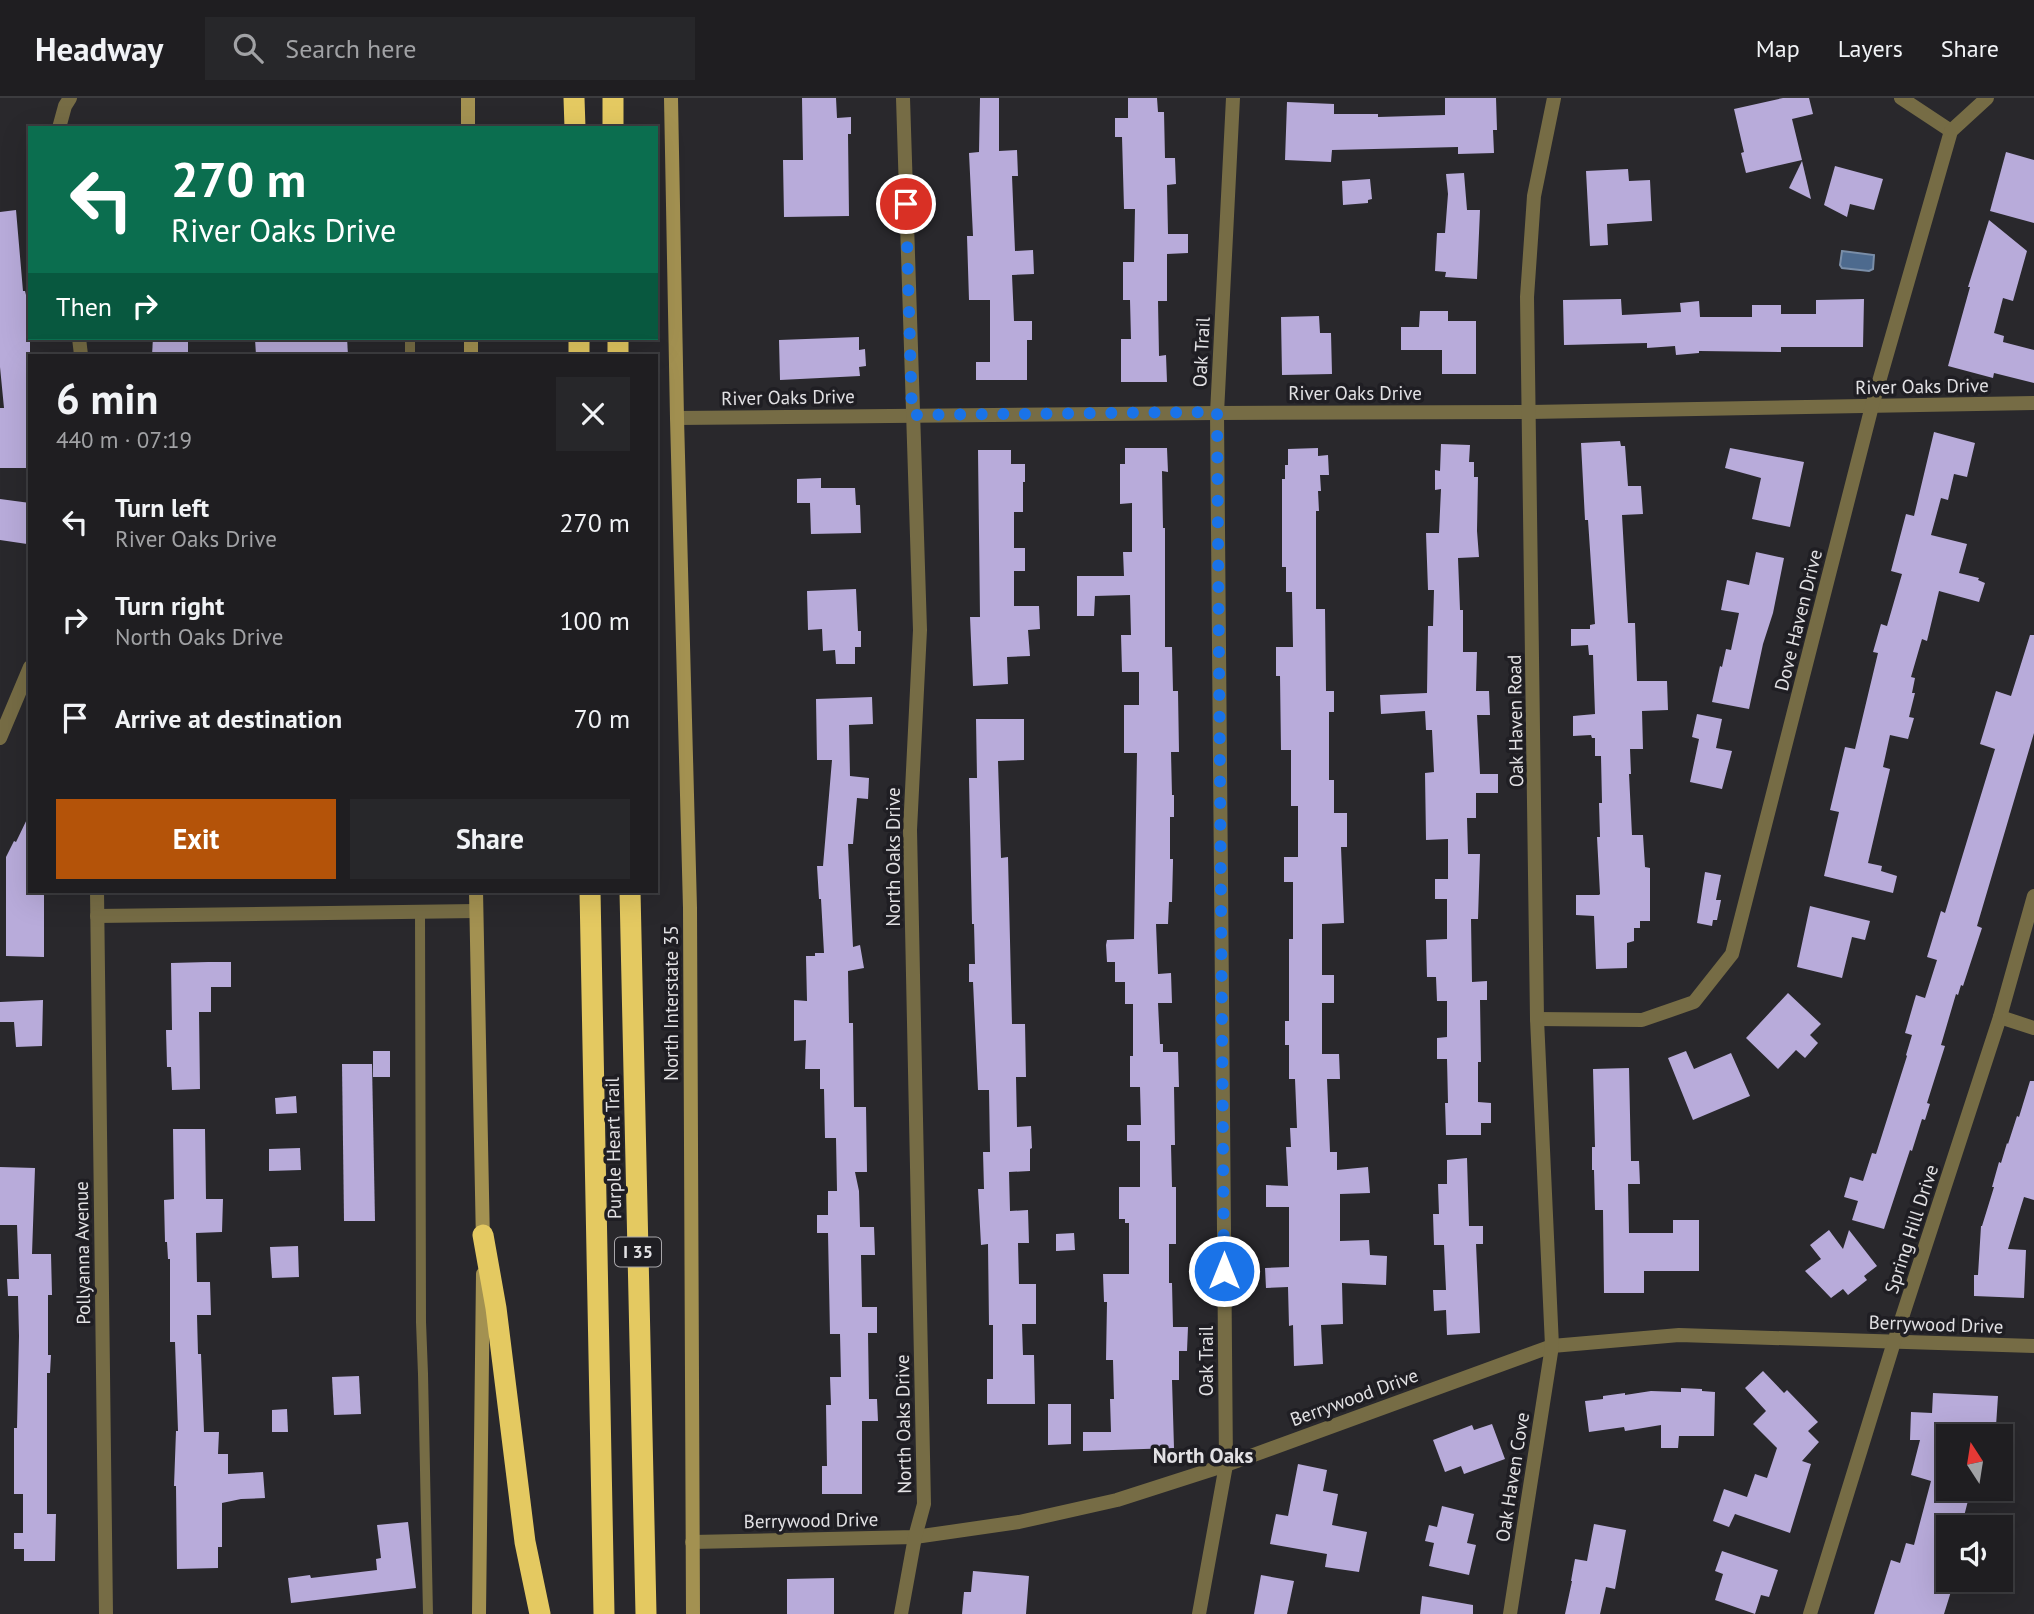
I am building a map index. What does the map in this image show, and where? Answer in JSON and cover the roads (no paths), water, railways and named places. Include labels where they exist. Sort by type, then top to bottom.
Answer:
[{"type":"highway","points":[[574,98],[575,126]]},
{"type":"highway","points":[[613,98],[613,126]]},
{"type":"highway","name":"Purple Heart Trail","points":[[590,893],[604,1614]]},
{"type":"highway","name":"Purple Heart Trail","points":[[630,893],[646,1614]]},
{"type":"highway","points":[[483,1235],[496,1308],[525,1542],[540,1614]]},
{"type":"main road","points":[[468,98],[468,126]]},
{"type":"main road","name":"North Interstate 35","points":[[671,98],[690,908],[693,1614]]},
{"type":"main road","points":[[476,893],[483,1235],[479,1614]]},
{"type":"street","points":[[60,126],[70,98]]},
{"type":"street","name":"North Oaks Drive","points":[[901,1614],[924,1504],[910,830],[920,630],[903,98]]},
{"type":"street","name":"Oak Trail","points":[[1199,1614],[1226,1465],[1217,412],[1233,98]]},
{"type":"street","name":"Oak Haven Road","points":[[1552,1346],[1537,1019],[1527,297],[1534,197],[1554,98]]},
{"type":"street","points":[[1901,98],[1951,131],[1987,98]]},
{"type":"street","name":"Dove Haven Drive","points":[[1537,1019],[1642,1020],[1694,1002],[1732,954],[1872,406],[1951,131]]},
{"type":"street","name":"River Oaks Drive","points":[[677,418],[1217,412],[1530,412],[2034,403]]},
{"type":"street","points":[[0,738],[28,672]]},
{"type":"street","name":"Pollyanna Avenue","points":[[97,893],[106,1614]]},
{"type":"street","name":"Spring Hill Drive","points":[[1810,1614],[1894,1342],[2000,1017],[2034,896]]},
{"type":"street","points":[[97,916],[476,911]]},
{"type":"street","points":[[2000,1017],[2034,1028]]},
{"type":"street","name":"Berrywood Drive","points":[[692,1542],[915,1537],[1019,1522],[1117,1500],[1226,1465],[1552,1346],[1679,1335],[2034,1346]]},
{"type":"street","name":"Oak Haven Cove","points":[[1510,1614],[1552,1346]]},
{"type":"lane","points":[[420,912],[421,1322],[428,1614]]},
{"type":"water","points":[[1842,251],[1874,255],[1873,269],[1869,271],[1842,268]]},
{"type":"district","name":"North Oaks","points":[[1203,1456]]}]
